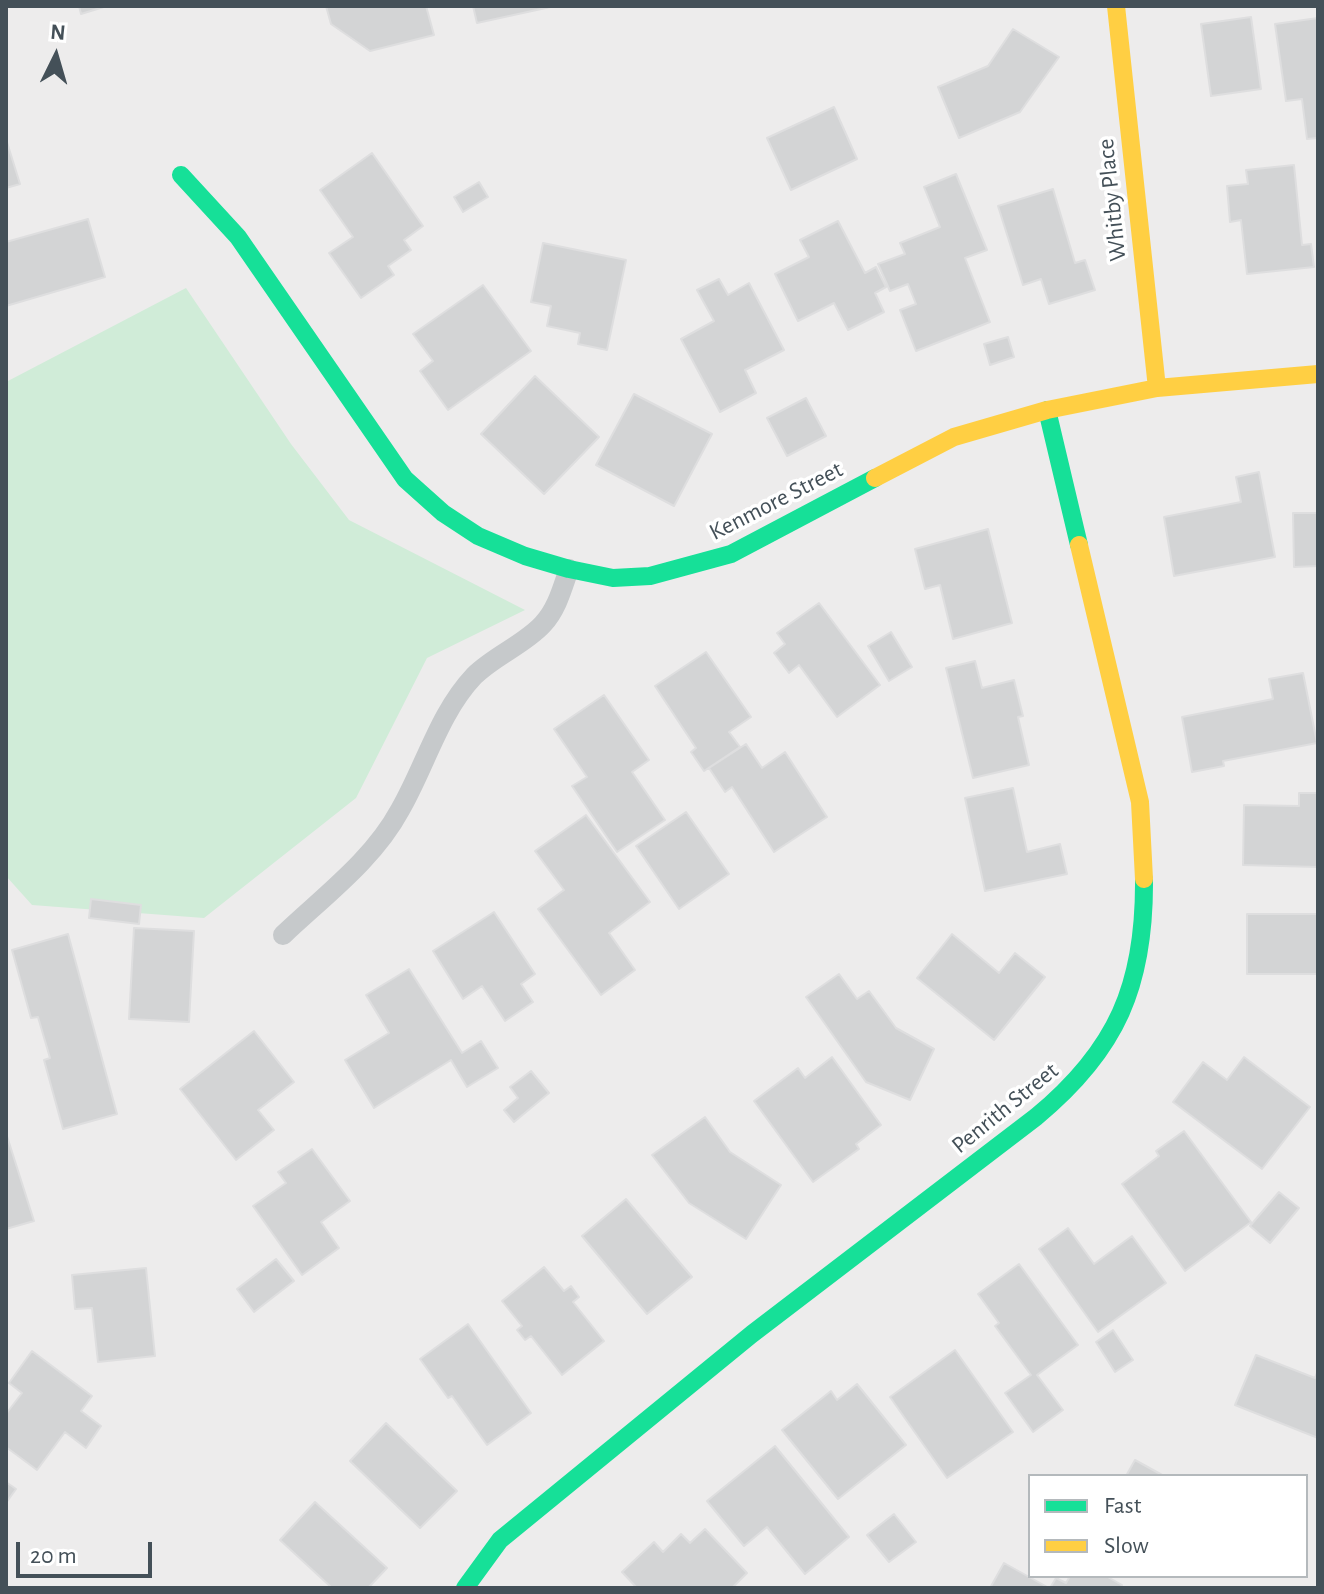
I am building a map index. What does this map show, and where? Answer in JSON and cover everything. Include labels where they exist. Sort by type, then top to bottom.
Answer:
[{"type":"street","name":"Whitby Place","points":[[1116,6],[1157,388]]},
{"type":"street","name":"Kenmore Street","points":[[181,175],[238,237],[405,479],[443,513],[478,536],[525,556],[613,578],[650,576],[689,568],[731,554],[954,437],[1047,410],[1157,388],[1318,374]]},
{"type":"street","name":"Penrith Street","points":[[465,1588],[500,1540],[835,1269],[1058,1101],[1091,1066],[1116,1027],[1134,974],[1144,908],[1145,848],[1140,802],[1047,410]]},
{"type":"lane","points":[[283,935],[372,851],[400,811],[455,702],[475,676],[541,626],[555,607],[569,569]]},
{"type":"green space","points":[[186,288],[291,444],[349,520],[525,610],[427,658],[356,798],[204,918],[32,905],[6,876],[6,382]]},
{"type":"building","points":[[79,6],[107,6],[81,14]]},
{"type":"building","points":[[326,6],[426,6],[434,35],[370,51],[331,24]]},
{"type":"building","points":[[473,6],[555,6],[477,23]]},
{"type":"building","points":[[1251,17],[1261,89],[1211,96],[1201,24]]},
{"type":"building","points":[[1318,18],[1318,138],[1307,139],[1302,99],[1286,101],[1275,24]]},
{"type":"building","points":[[1013,29],[1059,57],[1020,112],[959,138],[938,87],[988,66]]},
{"type":"building","points":[[834,107],[857,159],[791,190],[767,138]]},
{"type":"building","points":[[6,139],[20,184],[6,188]]},
{"type":"building","points":[[372,153],[423,226],[404,240],[411,250],[388,266],[394,275],[361,298],[329,253],[353,237],[320,190]]},
{"type":"building","points":[[1294,165],[1302,245],[1311,244],[1314,267],[1247,274],[1241,220],[1230,222],[1227,186],[1248,184],[1246,170]]},
{"type":"building","points":[[956,174],[987,250],[965,258],[990,322],[916,351],[900,310],[916,304],[908,284],[890,291],[878,264],[905,254],[900,243],[940,227],[924,187]]},
{"type":"building","points":[[479,182],[488,197],[463,212],[454,197]]},
{"type":"building","points":[[1053,189],[1075,263],[1085,260],[1095,290],[1049,304],[1041,279],[1023,285],[998,206]]},
{"type":"building","points":[[88,219],[105,277],[6,306],[6,242]]},
{"type":"building","points":[[838,221],[865,273],[876,267],[886,287],[875,293],[884,312],[848,330],[834,303],[798,321],[775,274],[809,257],[800,240]]},
{"type":"building","points":[[543,243],[626,260],[607,350],[578,344],[580,333],[547,326],[551,306],[531,302]]},
{"type":"building","points":[[719,279],[728,295],[749,283],[784,350],[745,370],[756,393],[720,412],[681,339],[714,321],[697,290]]},
{"type":"building","points":[[483,285],[531,351],[448,410],[420,371],[433,361],[413,334]]},
{"type":"building","points":[[1008,337],[1014,357],[990,365],[984,344]]},
{"type":"building","points":[[535,376],[599,437],[544,494],[481,434]]},
{"type":"building","points":[[634,394],[712,434],[674,506],[596,465]]},
{"type":"building","points":[[806,398],[826,436],[787,456],[767,418]]},
{"type":"building","points":[[1259,472],[1275,557],[1174,576],[1164,517],[1241,502],[1236,477]]},
{"type":"building","points":[[1293,513],[1318,513],[1318,566],[1294,567]]},
{"type":"building","points":[[988,529],[1012,623],[953,639],[940,585],[925,589],[915,549]]},
{"type":"building","points":[[819,603],[880,685],[837,717],[799,665],[789,673],[774,653],[785,644],[777,633]]},
{"type":"building","points":[[891,632],[912,667],[889,681],[868,646]]},
{"type":"building","points":[[706,652],[751,717],[729,732],[740,747],[704,771],[691,752],[696,748],[655,686]]},
{"type":"building","points":[[975,661],[982,688],[1014,680],[1023,716],[1018,717],[1029,765],[973,778],[946,668]]},
{"type":"building","points":[[1303,673],[1317,743],[1223,761],[1224,766],[1192,772],[1182,717],[1273,699],[1269,679]]},
{"type":"building","points":[[604,695],[649,760],[632,772],[665,820],[617,852],[572,786],[587,777],[554,729]]},
{"type":"building","points":[[746,744],[762,768],[785,752],[827,817],[774,852],[732,787],[725,792],[709,768]]},
{"type":"building","points":[[1013,788],[1027,852],[1060,844],[1067,874],[985,891],[965,798]]},
{"type":"building","points":[[1299,793],[1318,793],[1318,867],[1243,865],[1244,805],[1299,806]]},
{"type":"building","points":[[686,812],[729,874],[679,909],[636,846]]},
{"type":"building","points":[[586,815],[650,902],[609,933],[635,970],[601,995],[538,909],[564,890],[535,851]]},
{"type":"building","points":[[91,899],[141,905],[139,924],[89,918]]},
{"type":"building","points":[[494,912],[535,974],[521,984],[533,1002],[505,1021],[482,986],[463,999],[433,951]]},
{"type":"building","points":[[1247,914],[1318,914],[1318,974],[1247,974]]},
{"type":"building","points":[[134,928],[194,931],[189,1022],[129,1019]]},
{"type":"building","points":[[68,934],[117,1114],[63,1129],[44,1060],[50,1058],[38,1017],[31,1018],[12,950]]},
{"type":"building","points":[[952,934],[999,973],[1015,953],[1045,977],[994,1040],[917,978]]},
{"type":"building","points":[[409,969],[462,1053],[481,1041],[498,1068],[467,1087],[451,1060],[374,1108],[345,1060],[389,1033],[366,995]]},
{"type":"building","points":[[839,974],[857,999],[869,991],[896,1028],[934,1049],[910,1100],[866,1082],[806,997]]},
{"type":"building","points":[[254,1031],[294,1082],[258,1110],[274,1130],[236,1160],[180,1089]]},
{"type":"building","points":[[832,1057],[881,1125],[856,1144],[859,1149],[813,1182],[754,1101],[798,1068],[805,1078]]},
{"type":"building","points":[[1244,1057],[1310,1107],[1262,1169],[1173,1102],[1203,1062],[1227,1080]]},
{"type":"building","points":[[531,1071],[549,1093],[514,1122],[504,1110],[518,1098],[510,1087]]},
{"type":"building","points":[[705,1117],[730,1152],[781,1185],[746,1239],[689,1203],[652,1155]]},
{"type":"building","points":[[1184,1131],[1251,1222],[1185,1271],[1122,1184],[1159,1156],[1156,1151]]},
{"type":"building","points":[[6,1133],[34,1221],[6,1229]]},
{"type":"building","points":[[312,1149],[350,1201],[321,1222],[339,1248],[302,1275],[253,1206],[286,1183],[278,1172]]},
{"type":"building","points":[[1279,1192],[1299,1208],[1270,1243],[1250,1226]]},
{"type":"building","points":[[626,1199],[692,1277],[647,1314],[582,1236]]},
{"type":"building","points":[[1068,1228],[1094,1264],[1132,1236],[1166,1283],[1098,1332],[1039,1249]]},
{"type":"building","points":[[276,1259],[294,1281],[254,1312],[237,1289]]},
{"type":"building","points":[[1019,1264],[1078,1345],[1037,1375],[1063,1410],[1033,1432],[1005,1393],[1031,1375],[995,1326],[999,1323],[978,1294]]},
{"type":"building","points":[[544,1267],[564,1291],[571,1286],[579,1297],[573,1302],[604,1341],[562,1375],[531,1336],[525,1340],[517,1330],[522,1326],[502,1301]]},
{"type":"building","points":[[146,1268],[155,1356],[98,1362],[92,1308],[75,1309],[72,1275]]},
{"type":"building","points":[[468,1324],[531,1413],[487,1445],[452,1396],[448,1398],[420,1359]]},
{"type":"building","points":[[1113,1330],[1133,1360],[1115,1372],[1096,1342]]},
{"type":"building","points":[[955,1350],[1013,1432],[947,1478],[890,1397]]},
{"type":"building","points":[[32,1351],[92,1396],[81,1411],[101,1426],[86,1448],[65,1432],[37,1470],[6,1447],[6,1414],[22,1393],[9,1383]]},
{"type":"building","points":[[1256,1355],[1315,1378],[1318,1370],[1318,1438],[1235,1405]]},
{"type":"building","points":[[857,1384],[906,1445],[838,1499],[782,1430],[831,1391],[837,1400]]},
{"type":"building","points":[[386,1423],[457,1491],[420,1528],[350,1461]]},
{"type":"building","points":[[775,1446],[849,1537],[805,1574],[767,1527],[744,1546],[707,1501]]},
{"type":"building","points":[[1135,1460],[1160,1474],[1127,1474]]},
{"type":"building","points":[[6,1482],[16,1489],[6,1503]]},
{"type":"building","points":[[315,1502],[387,1568],[368,1588],[332,1588],[280,1540]]},
{"type":"building","points":[[894,1514],[916,1542],[889,1562],[867,1535]]},
{"type":"building","points":[[705,1529],[747,1573],[732,1588],[637,1588],[622,1572],[654,1542],[663,1552],[681,1534],[690,1543]]},
{"type":"building","points":[[1004,1563],[1049,1588],[990,1588]]},
{"type":"building","points":[[1056,1578],[1066,1583],[1069,1578],[1110,1578],[1122,1585],[1120,1588],[1050,1588]]},
{"type":"traffic: fast","points":[[181,175],[238,237],[405,479],[443,513],[478,536],[525,556],[569,569],[613,578],[650,576],[731,554],[875,478]]},
{"type":"traffic: fast","points":[[1047,410],[1079,545]]},
{"type":"traffic: fast","points":[[465,1588],[500,1540],[752,1334],[1036,1117],[1064,1092],[1106,1040],[1121,1013],[1139,951],[1144,879]]},
{"type":"traffic: slow","points":[[1116,6],[1157,388]]},
{"type":"traffic: slow","points":[[875,478],[954,437],[1047,410],[1157,388],[1318,374]]},
{"type":"traffic: slow","points":[[1079,545],[1140,802],[1144,879]]}]
